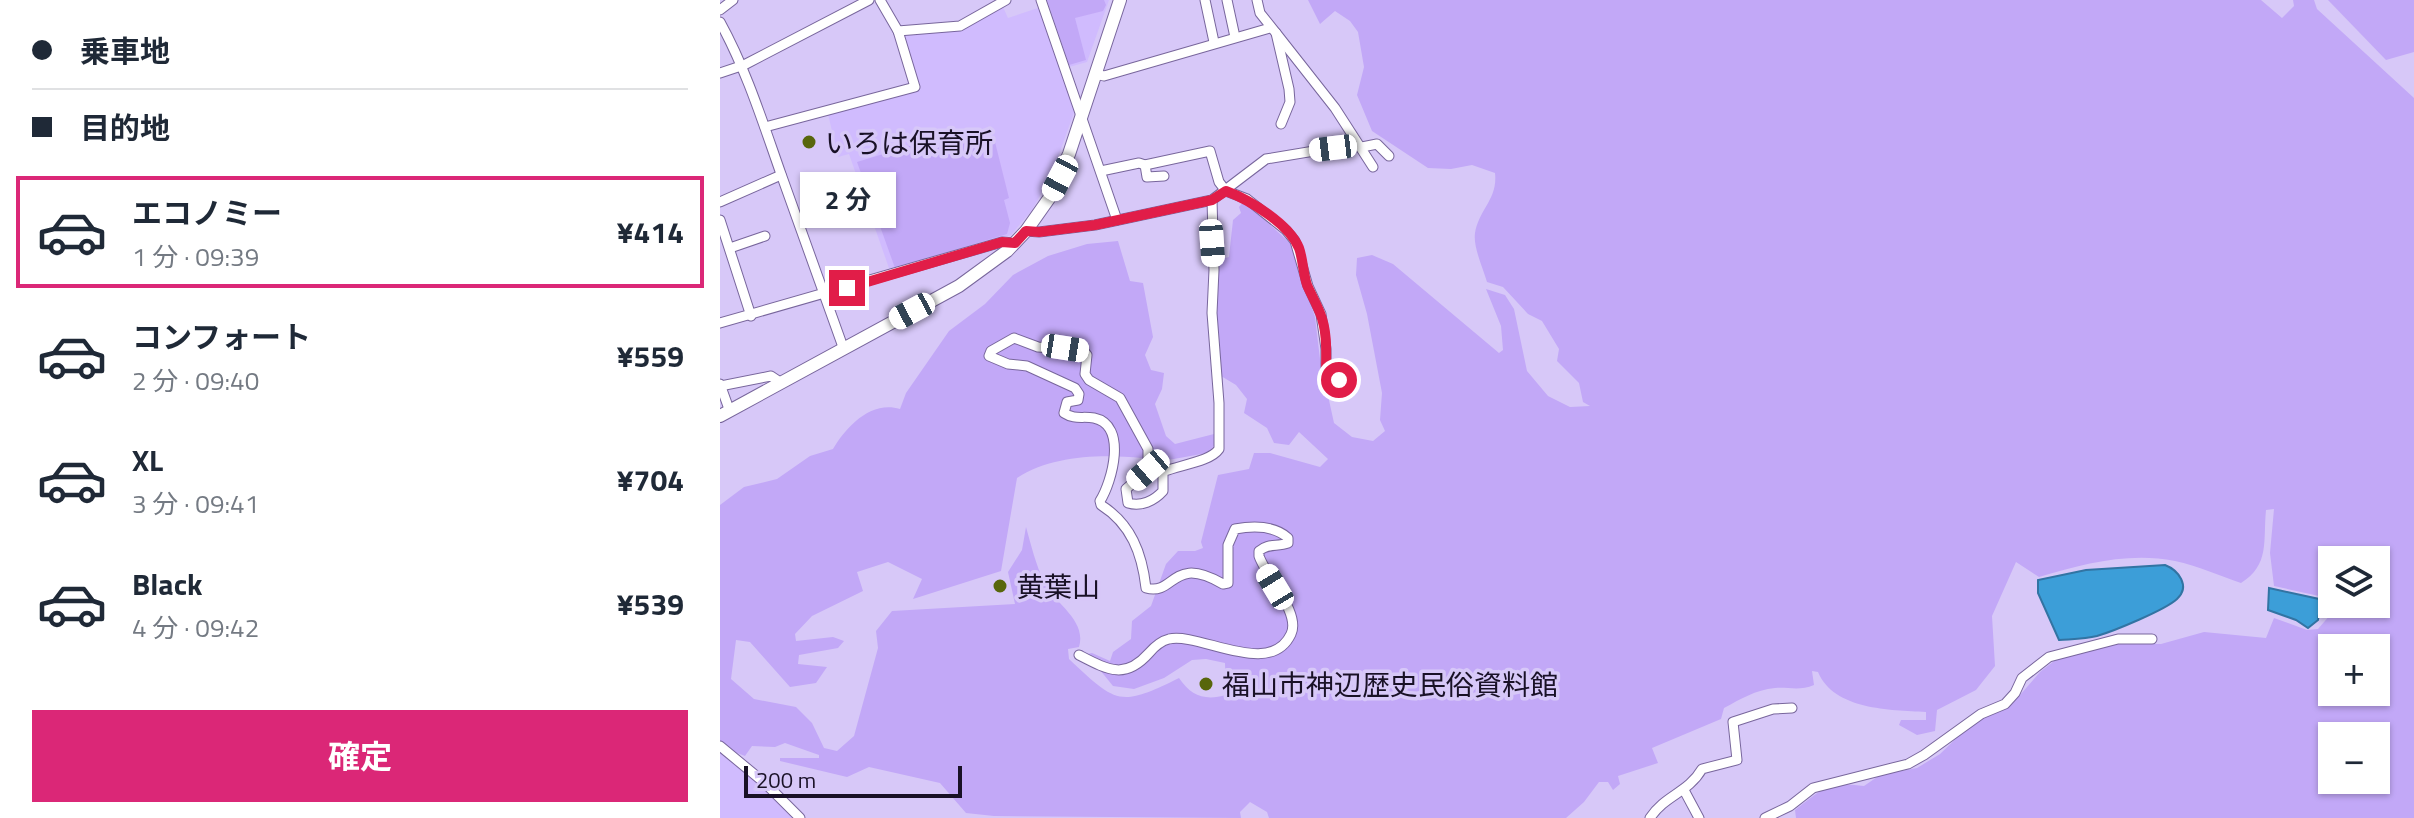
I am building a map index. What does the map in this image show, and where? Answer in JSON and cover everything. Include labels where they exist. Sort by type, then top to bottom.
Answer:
[{"type":"highway","points":[[725,412],[959,286],[993,263],[1015,243],[1060,178],[1120,0]]},
{"type":"street","points":[[720,10],[733,0]]},
{"type":"street","points":[[720,73],[869,0]]},
{"type":"street","points":[[765,127],[915,87],[898,31],[880,0]]},
{"type":"street","points":[[898,31],[960,26],[1006,0]]},
{"type":"street","points":[[1041,0],[1117,220]]},
{"type":"street","points":[[1205,0],[1214,42]]},
{"type":"street","points":[[1227,0],[1235,37]]},
{"type":"street","points":[[1257,0],[1260,13],[1335,108],[1373,167]]},
{"type":"street","points":[[720,22],[738,54],[739,66],[765,127],[843,347]]},
{"type":"street","points":[[1095,74],[1104,76],[1214,42],[1273,30]]},
{"type":"street","points":[[1273,30],[1290,102],[1281,124]]},
{"type":"street","points":[[1026,231],[1039,232],[1117,220],[1212,200],[1266,159],[1377,144],[1389,156]]},
{"type":"street","points":[[1101,171],[1210,151],[1219,182],[1226,191],[1247,199],[1295,241],[1308,286],[1321,314],[1326,375],[1339,380]]},
{"type":"street","points":[[1145,165],[1147,177],[1164,176]]},
{"type":"street","points":[[720,202],[781,175]]},
{"type":"street","points":[[1079,655],[1109,670],[1123,670],[1138,665],[1157,644],[1169,639],[1184,639],[1243,654],[1279,647],[1291,634],[1289,610],[1259,556],[1259,551],[1266,545],[1288,543],[1282,532],[1262,527],[1235,529],[1228,545],[1228,583],[1223,584],[1204,573],[1188,571],[1159,588],[1146,588],[1144,567],[1129,528],[1100,501],[1112,477],[1114,458],[1113,437],[1105,424],[1096,418],[1072,418],[1064,413],[1067,402],[1078,400],[1079,394],[1075,388],[1027,366],[1008,364],[989,356],[991,351],[1014,338],[1038,347],[1083,350],[1087,355],[1085,374],[1089,380],[1120,398],[1148,449],[1148,470],[1126,489],[1128,503],[1145,503],[1158,496],[1163,491],[1163,472],[1182,464],[1212,458],[1219,449],[1212,313],[1212,200]]},
{"type":"street","points":[[720,220],[751,316]]},
{"type":"street","points":[[730,248],[765,236]]},
{"type":"street","points":[[720,323],[1002,242],[1015,243]]},
{"type":"street","points":[[725,412],[720,385],[771,376],[780,382]]},
{"type":"street","points":[[1765,818],[1790,806],[1813,788],[1916,760],[1981,714],[2005,704],[2022,678],[2049,657],[2118,639],[2152,639]]},
{"type":"street","points":[[1650,818],[1665,800],[1694,783],[1702,769],[1737,760],[1733,722],[1773,709],[1792,708]]},
{"type":"street","points":[[720,746],[766,784],[800,818]]},
{"type":"street","points":[[1684,790],[1699,818]]},
{"type":"shaded area","points":[[1045,0],[1109,0],[1087,62],[1069,67]]},
{"type":"shaded area","points":[[1047,0],[1104,0],[1106,5],[1103,11],[1075,18],[1086,60],[1069,65]]},
{"type":"shaded area","points":[[1308,0],[2261,0],[2282,18],[2294,6],[2293,0],[2314,0],[2317,9],[2414,98],[2414,818],[1796,818],[1795,810],[1826,788],[1864,786],[1880,775],[1917,768],[1940,754],[1970,725],[1989,712],[2013,703],[2040,672],[2063,654],[2115,644],[2161,644],[2204,632],[2266,638],[2274,618],[2307,630],[2318,629],[2328,618],[2390,618],[2390,546],[2318,546],[2318,596],[2274,586],[2270,553],[2274,509],[2266,510],[2261,560],[2241,583],[2175,561],[2158,559],[2106,561],[2039,577],[2016,562],[1992,616],[1995,666],[1976,690],[1937,710],[1935,731],[1917,735],[1899,725],[1901,720],[1926,720],[1926,712],[1864,706],[1850,701],[1826,685],[1818,672],[1812,671],[1814,685],[1755,693],[1724,708],[1721,719],[1652,748],[1658,763],[1618,776],[1620,784],[1613,790],[1608,782],[1599,782],[1584,802],[1566,818],[1269,818],[1267,812],[1250,802],[1240,812],[1241,818],[994,816],[966,813],[940,783],[869,767],[847,777],[780,761],[780,758],[819,758],[819,755],[785,743],[775,747],[752,746],[745,756],[720,742],[720,505],[744,487],[777,479],[810,456],[833,449],[852,424],[869,412],[889,407],[900,409],[906,393],[949,331],[985,304],[1013,275],[1048,256],[1087,244],[1118,241],[1130,281],[1143,283],[1153,337],[1145,355],[1151,370],[1164,373],[1162,389],[1155,404],[1166,436],[1175,444],[1214,434],[1214,446],[1207,453],[1157,462],[1138,484],[1142,458],[1126,457],[1061,461],[1031,470],[1017,478],[1001,571],[913,599],[922,579],[888,562],[857,572],[863,591],[812,616],[795,634],[796,641],[833,637],[844,641],[838,648],[799,655],[798,664],[827,667],[816,683],[790,687],[750,642],[736,640],[731,679],[754,699],[796,707],[812,723],[824,748],[837,751],[854,736],[878,648],[876,631],[892,611],[1015,604],[1008,572],[1022,550],[1026,527],[1044,582],[1078,629],[1079,647],[1068,649],[1069,659],[1098,685],[1119,696],[1130,697],[1179,678],[1199,696],[1226,695],[1225,663],[1192,660],[1164,678],[1134,689],[1113,686],[1087,654],[1092,653],[1110,661],[1113,652],[1131,639],[1132,621],[1151,606],[1166,564],[1178,551],[1203,548],[1201,542],[1218,475],[1249,469],[1254,453],[1270,453],[1320,467],[1328,459],[1299,432],[1289,445],[1274,443],[1267,428],[1244,413],[1247,399],[1236,385],[1221,376],[1215,320],[1218,260],[1229,257],[1233,220],[1241,213],[1239,207],[1244,201],[1290,243],[1315,317],[1320,359],[1334,423],[1352,437],[1373,441],[1385,431],[1380,420],[1382,393],[1356,275],[1357,258],[1372,255],[1393,264],[1499,353],[1503,350],[1501,326],[1486,289],[1505,295],[1514,309],[1527,371],[1548,396],[1570,407],[1590,406],[1583,402],[1579,383],[1557,361],[1559,349],[1542,321],[1528,314],[1503,287],[1487,282],[1475,233],[1494,190],[1495,173],[1472,165],[1451,169],[1428,168],[1372,131],[1357,95],[1364,67],[1358,32],[1350,21],[1335,11],[1320,24]]},
{"type":"shaded area","points":[[2328,0],[2414,0],[2414,52],[2386,60]]},
{"type":"shaded area","points":[[1002,5],[1008,18],[1041,7],[1076,107],[1052,174],[1032,210],[1011,235],[890,271],[849,154],[838,157],[828,114],[919,90],[908,48],[902,38],[904,34],[950,29]]},
{"type":"shaded area","points":[[959,131],[961,142],[971,140],[974,146],[995,142],[1009,198],[1004,200],[1010,223],[1007,234],[895,268],[857,162]]},
{"type":"shaded area","points":[[720,748],[759,780],[795,818],[720,818]]},
{"type":"water","points":[[2165,565],[2174,571],[2183,584],[2177,599],[2151,614],[2097,636],[2059,640],[2038,593],[2038,580],[2086,570]]},
{"type":"water","points":[[2269,588],[2318,599],[2318,620],[2308,628],[2268,610]]},
{"type":"place","name":"いろは保育所","points":[[809,142]]},
{"type":"place","name":"黄葉山","points":[[1000,586]]},
{"type":"place","name":"福山市神辺歴史民俗資料館","points":[[1206,684]]},
{"type":"route","points":[[847,288],[1002,242],[1015,243],[1026,231],[1095,225],[1212,200],[1226,191],[1247,199],[1295,241],[1300,250],[1306,281],[1321,314],[1326,375],[1334,381],[1339,380]]}]
